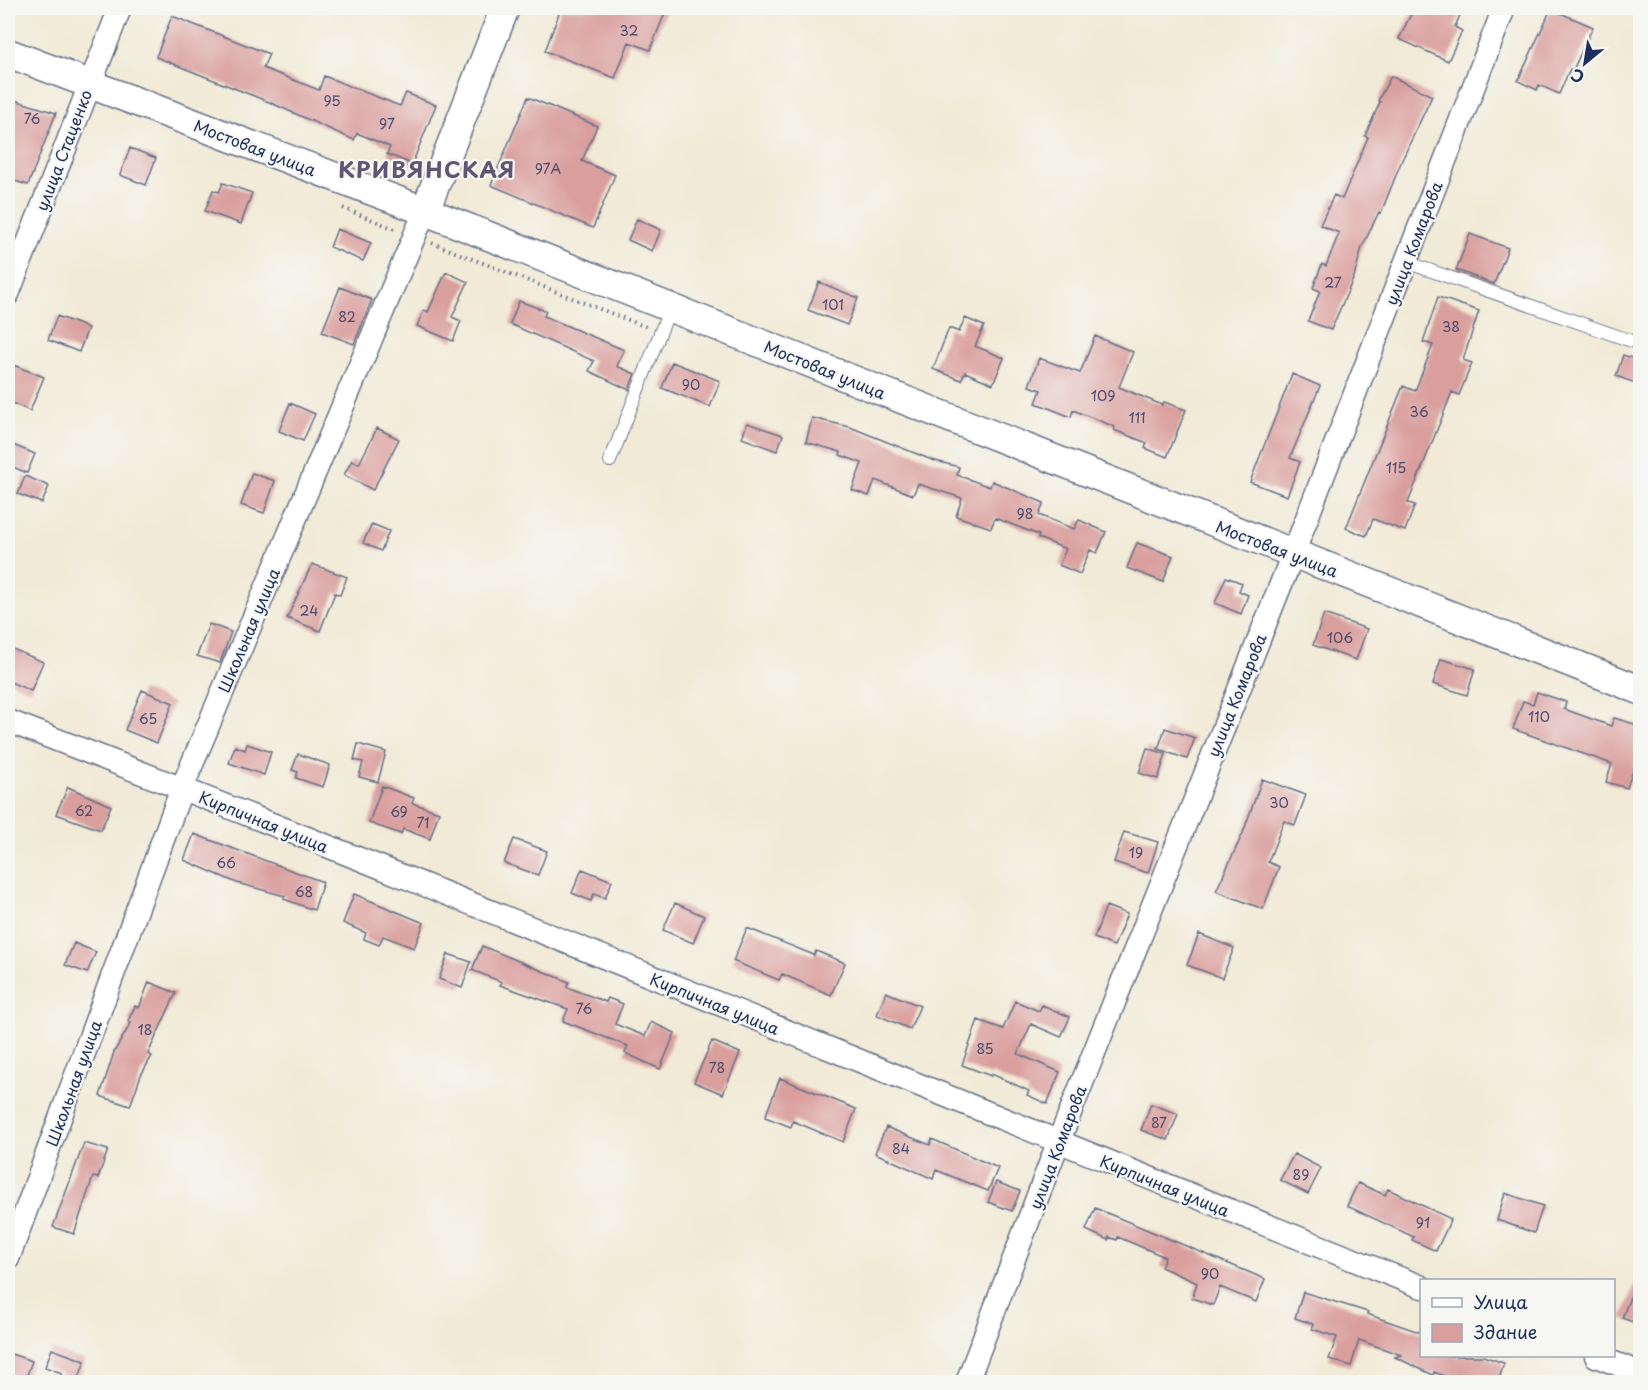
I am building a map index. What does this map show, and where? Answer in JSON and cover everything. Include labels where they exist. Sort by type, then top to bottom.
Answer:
[{"type":"street","name":"улица Стаценко","points":[[8,294],[120,8]]},
{"type":"street","name":"Школьная улица","points":[[8,1258],[182,788],[425,212],[505,8]]},
{"type":"street","name":"улица Комарова","points":[[967,1383],[1058,1143],[1293,554],[1504,8]]},
{"type":"street","name":"Мостовая улица","points":[[8,53],[425,212],[1641,690]]},
{"type":"street","name":"Кирпичная улица","points":[[8,721],[182,788],[1058,1143],[1420,1286]]},
{"type":"street","points":[[1599,1357],[1641,1373]]},
{"type":"lane","points":[[1406,262],[1641,345]]},
{"type":"lane","points":[[610,461],[670,308]]},
{"type":"building","points":[[561,8],[667,8],[650,50],[629,42],[615,78],[545,51]]},
{"type":"building","points":[[1414,8],[1463,8],[1455,27],[1462,31],[1448,61],[1399,39]]},
{"type":"building","points":[[1551,9],[1593,27],[1559,94],[1539,85],[1537,90],[1518,81]]},
{"type":"building","points":[[172,16],[269,54],[263,68],[319,90],[324,76],[400,106],[406,93],[436,105],[412,164],[387,154],[390,147],[357,133],[354,140],[269,102],[156,57]]},
{"type":"building","points":[[1391,76],[1432,96],[1402,160],[1381,213],[1379,212],[1362,247],[1354,277],[1331,330],[1308,321],[1320,291],[1313,288],[1322,264],[1326,266],[1339,233],[1320,225],[1334,195],[1342,199],[1368,137],[1365,136],[1380,102],[1378,101]]},
{"type":"building","points":[[528,97],[597,126],[582,161],[615,175],[593,228],[491,185]]},
{"type":"building","points":[[8,98],[56,113],[28,185],[8,179]]},
{"type":"building","points":[[130,148],[156,158],[146,185],[120,175]]},
{"type":"building","points":[[223,183],[252,193],[241,224],[205,211],[213,190],[219,192]]},
{"type":"building","points":[[637,219],[661,230],[652,251],[628,240]]},
{"type":"building","points":[[337,229],[371,243],[363,261],[330,247]]},
{"type":"building","points":[[1470,234],[1508,248],[1494,284],[1456,270]]},
{"type":"building","points":[[446,272],[468,282],[452,317],[461,321],[453,341],[417,326],[424,310],[428,312]]},
{"type":"building","points":[[819,282],[858,298],[847,325],[808,310]]},
{"type":"building","points":[[340,287],[372,300],[354,344],[322,332]]},
{"type":"building","points":[[1438,297],[1479,311],[1463,360],[1472,363],[1459,395],[1452,392],[1408,503],[1415,505],[1405,531],[1373,519],[1366,536],[1346,528],[1403,386],[1415,391],[1433,345],[1423,342]]},
{"type":"building","points":[[519,301],[546,311],[544,316],[624,350],[617,366],[635,374],[629,390],[589,371],[594,361],[510,324]]},
{"type":"building","points":[[57,316],[88,328],[79,352],[48,340]]},
{"type":"building","points":[[965,318],[984,326],[975,346],[1004,358],[993,384],[965,372],[961,380],[933,369],[949,328],[959,332]]},
{"type":"building","points":[[1095,336],[1133,352],[1119,387],[1162,405],[1164,402],[1186,410],[1167,457],[1145,448],[1147,443],[1114,430],[1115,427],[1073,410],[1071,417],[1036,403],[1041,390],[1029,386],[1039,358],[1080,373]]},
{"type":"building","points":[[1623,355],[1641,361],[1641,385],[1616,376]]},
{"type":"building","points":[[672,362],[720,381],[710,407],[662,388]]},
{"type":"building","points":[[13,365],[44,377],[30,411],[8,401],[8,378]]},
{"type":"building","points":[[1292,374],[1320,386],[1290,458],[1300,462],[1287,496],[1250,482]]},
{"type":"building","points":[[290,403],[315,414],[303,441],[279,431]]},
{"type":"building","points":[[812,418],[850,427],[932,460],[959,467],[957,475],[990,487],[992,481],[1044,503],[1039,515],[1074,529],[1079,520],[1106,532],[1097,553],[1090,550],[1080,574],[1059,565],[1066,549],[1038,538],[1039,535],[995,518],[991,528],[956,516],[962,498],[918,484],[913,495],[875,480],[869,496],[852,490],[862,463],[840,455],[841,452],[806,442]]},
{"type":"building","points":[[747,423],[783,435],[777,451],[742,438]]},
{"type":"building","points":[[377,428],[399,439],[373,490],[344,475],[352,460],[359,464]]},
{"type":"building","points":[[8,443],[35,454],[27,473],[8,465]]},
{"type":"building","points":[[252,473],[275,481],[264,513],[241,505]]},
{"type":"building","points":[[25,476],[49,486],[42,503],[18,494]]},
{"type":"building","points":[[372,524],[389,531],[381,551],[363,543]]},
{"type":"building","points":[[1137,543],[1173,556],[1163,582],[1127,568]]},
{"type":"building","points":[[312,564],[347,577],[340,595],[335,593],[320,631],[287,618]]},
{"type":"building","points":[[1226,577],[1242,583],[1239,591],[1248,595],[1241,614],[1215,603]]},
{"type":"building","points":[[1324,614],[1367,629],[1356,660],[1313,645]]},
{"type":"building","points":[[209,624],[231,632],[220,663],[197,656]]},
{"type":"building","points":[[8,647],[43,662],[31,691],[8,681]]},
{"type":"building","points":[[1441,659],[1475,669],[1467,695],[1433,684]]},
{"type":"building","points":[[142,690],[173,703],[157,743],[125,730]]},
{"type":"building","points":[[1537,692],[1566,702],[1564,709],[1611,726],[1614,718],[1641,726],[1641,747],[1627,788],[1606,782],[1612,764],[1513,729],[1523,701],[1533,704]]},
{"type":"building","points":[[1165,728],[1195,738],[1187,759],[1158,749]]},
{"type":"building","points":[[247,744],[271,752],[264,775],[229,763],[235,746],[245,750]]},
{"type":"building","points":[[358,744],[386,752],[378,782],[359,777],[363,762],[354,760]]},
{"type":"building","points":[[1147,748],[1166,754],[1158,779],[1139,773]]},
{"type":"building","points":[[298,754],[330,765],[323,787],[296,778],[298,772],[292,770]]},
{"type":"building","points":[[1262,779],[1306,795],[1295,825],[1284,821],[1268,862],[1279,867],[1263,909],[1216,891],[1243,833]]},
{"type":"building","points":[[382,786],[414,798],[412,803],[439,812],[430,839],[403,829],[401,834],[369,823]]},
{"type":"building","points":[[68,787],[111,806],[101,830],[56,814]]},
{"type":"building","points":[[1124,832],[1158,842],[1148,873],[1114,862]]},
{"type":"building","points":[[194,834],[323,882],[314,910],[284,899],[285,896],[237,883],[184,860]]},
{"type":"building","points":[[514,839],[547,851],[538,875],[504,863]]},
{"type":"building","points":[[582,869],[612,881],[605,898],[594,894],[591,901],[572,893]]},
{"type":"building","points":[[354,894],[424,923],[414,948],[383,936],[379,945],[364,939],[366,933],[343,923]]},
{"type":"building","points":[[675,903],[704,916],[693,943],[663,930]]},
{"type":"building","points":[[1106,906],[1127,914],[1114,946],[1094,938]]},
{"type":"building","points":[[747,928],[814,955],[816,951],[845,963],[831,995],[782,974],[779,980],[733,961]]},
{"type":"building","points":[[1199,934],[1234,948],[1222,978],[1187,965]]},
{"type":"building","points":[[74,943],[96,952],[87,973],[65,965]]},
{"type":"building","points":[[482,946],[569,982],[567,987],[606,1002],[608,998],[623,1004],[615,1024],[645,1036],[651,1022],[675,1033],[660,1069],[625,1053],[628,1046],[563,1021],[568,1009],[500,985],[502,982],[472,970]]},
{"type":"building","points":[[448,954],[471,962],[462,988],[439,979]]},
{"type":"building","points":[[149,982],[176,993],[148,1054],[152,1056],[141,1075],[130,1106],[100,1096],[114,1052],[131,1023],[128,1021],[135,1006],[139,1008]]},
{"type":"building","points":[[886,992],[920,1006],[910,1029],[877,1015]]},
{"type":"building","points":[[1015,1001],[1039,1011],[1042,1005],[1070,1017],[1061,1037],[1031,1024],[1018,1054],[1060,1072],[1047,1104],[1027,1095],[1029,1091],[992,1074],[991,1076],[962,1065],[978,1020],[1003,1029]]},
{"type":"building","points":[[712,1041],[740,1053],[723,1094],[694,1082]]},
{"type":"building","points":[[780,1078],[856,1109],[843,1142],[793,1121],[791,1127],[765,1117]]},
{"type":"building","points":[[1151,1104],[1178,1114],[1168,1140],[1141,1130]]},
{"type":"building","points":[[886,1127],[930,1145],[932,1139],[998,1168],[988,1191],[936,1170],[933,1179],[875,1153]]},
{"type":"building","points":[[84,1143],[108,1150],[98,1178],[93,1177],[74,1234],[53,1227]]},
{"type":"building","points":[[1294,1154],[1321,1168],[1308,1194],[1280,1180]]},
{"type":"building","points":[[996,1182],[1020,1191],[1012,1211],[988,1202]]},
{"type":"building","points":[[1358,1183],[1385,1195],[1388,1189],[1451,1219],[1436,1251],[1412,1240],[1414,1237],[1347,1206]]},
{"type":"building","points":[[1505,1193],[1543,1206],[1534,1233],[1497,1220]]},
{"type":"building","points":[[1095,1208],[1265,1279],[1256,1302],[1220,1287],[1213,1305],[1192,1298],[1197,1283],[1161,1267],[1165,1257],[1118,1237],[1117,1240],[1109,1237],[1108,1240],[1086,1230]]},
{"type":"building","points":[[1639,1274],[1641,1274],[1641,1325],[1622,1318]]},
{"type":"building","points":[[1303,1292],[1368,1312],[1367,1314],[1420,1332],[1420,1357],[1486,1357],[1504,1363],[1498,1383],[1463,1383],[1434,1372],[1433,1375],[1395,1357],[1401,1355],[1359,1340],[1351,1366],[1329,1359],[1337,1337],[1312,1329],[1313,1324],[1295,1318]]},
{"type":"building","points":[[52,1349],[85,1361],[77,1383],[58,1383],[62,1373],[45,1367]]},
{"type":"building","points":[[8,1353],[32,1361],[24,1383],[8,1377]]},
{"type":"district","name":"КРИВЯНСКАЯ","points":[[427,168]]}]
